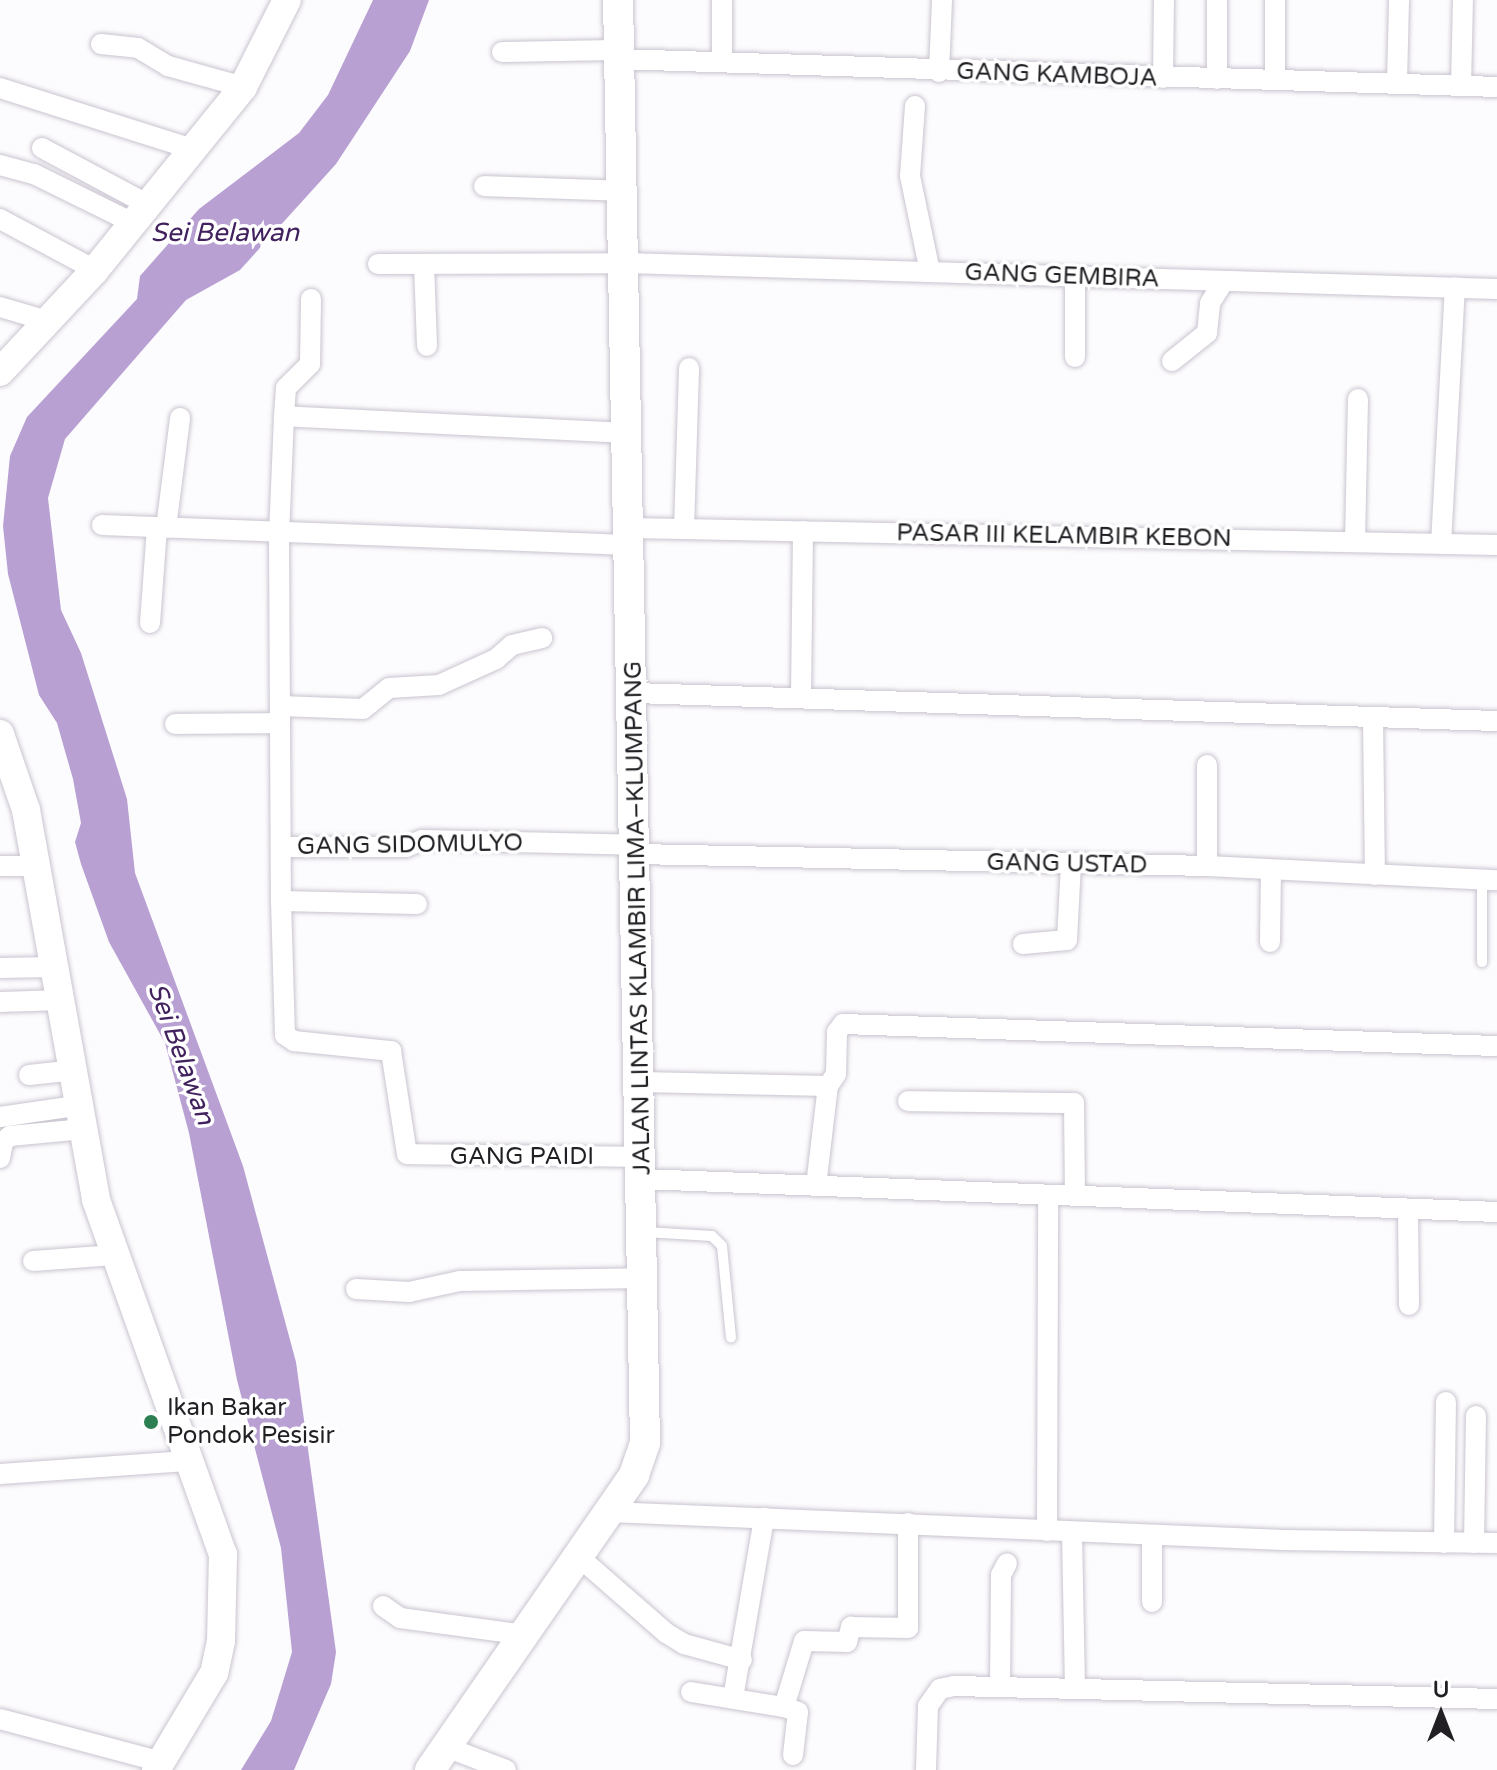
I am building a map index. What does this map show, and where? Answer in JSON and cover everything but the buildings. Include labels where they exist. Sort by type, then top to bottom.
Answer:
[{"type":"main road","name":"JALAN LINTAS KLAMBIR LIMA–KLUMPANG","points":[[438,1759],[634,1475],[645,1443],[625,191],[617,54],[618,0]]},
{"type":"street","points":[[1,371],[95,270],[189,148],[243,87],[287,0]]},
{"type":"street","points":[[722,0],[722,61]]},
{"type":"street","points":[[939,72],[942,0]]},
{"type":"street","points":[[1163,78],[1164,0]]},
{"type":"street","points":[[1217,0],[1217,79]]},
{"type":"street","points":[[1275,0],[1275,80]]},
{"type":"street","points":[[1397,83],[1399,0]]},
{"type":"street","points":[[1461,86],[1463,0]]},
{"type":"street","points":[[101,44],[138,48],[168,66],[243,87]]},
{"type":"street","name":"GANG KAMBOJA","points":[[502,52],[617,54],[939,72],[1497,87]]},
{"type":"street","points":[[0,88],[189,148]]},
{"type":"street","points":[[915,106],[911,188],[930,272]]},
{"type":"street","points":[[42,148],[138,213]]},
{"type":"street","points":[[0,165],[34,174],[138,213]]},
{"type":"street","points":[[484,186],[625,191]]},
{"type":"street","points":[[0,219],[95,270]]},
{"type":"street","name":"GANG GEMBIRA","points":[[378,264],[626,263],[1497,289]]},
{"type":"street","points":[[424,264],[427,346]]},
{"type":"street","points":[[1075,276],[1075,357]]},
{"type":"street","points":[[1172,361],[1207,333],[1210,303],[1224,281]]},
{"type":"street","points":[[1441,544],[1455,287]]},
{"type":"street","points":[[311,299],[310,364],[286,388],[284,416],[279,534],[281,901],[417,904]]},
{"type":"street","points":[[0,307],[48,321]]},
{"type":"street","points":[[684,529],[689,368]]},
{"type":"street","points":[[1355,542],[1358,399]]},
{"type":"street","points":[[284,416],[628,433]]},
{"type":"street","points":[[150,623],[180,418]]},
{"type":"street","points":[[102,525],[279,534],[631,537]]},
{"type":"street","name":"PASAR III KELAMBIR KEBON","points":[[631,537],[684,529],[1497,545]]},
{"type":"street","points":[[801,695],[803,531]]},
{"type":"street","points":[[175,724],[363,709],[389,688],[439,685],[496,659],[512,645],[542,638]]},
{"type":"street","points":[[634,693],[801,695],[1497,721]]},
{"type":"street","points":[[1373,717],[1375,875]]},
{"type":"street","points":[[0,1719],[159,1766],[214,1673],[221,1641],[223,1554],[96,1200],[76,1070],[54,967],[38,866],[22,789],[3,747]]},
{"type":"street","points":[[1207,765],[1207,866]]},
{"type":"street","name":"GANG SIDOMULYO","points":[[281,847],[406,847],[422,840],[636,850]]},
{"type":"street","name":"GANG USTAD","points":[[636,850],[1207,866],[1489,880]]},
{"type":"street","points":[[1023,944],[1067,940],[1071,864]]},
{"type":"street","points":[[0,866],[38,866]]},
{"type":"street","points":[[1270,942],[1271,870]]},
{"type":"street","name":"GANG PAIDI","points":[[281,901],[285,1035],[294,1041],[391,1051],[404,1150],[415,1156],[642,1168],[816,1186],[1497,1212]]},
{"type":"street","points":[[0,968],[54,967]]},
{"type":"street","points":[[0,1002],[62,1000]]},
{"type":"street","points":[[816,1186],[828,1086],[836,1074],[837,1032],[843,1024],[1497,1046]]},
{"type":"street","points":[[29,1075],[76,1070]]},
{"type":"street","points":[[640,1082],[828,1086]]},
{"type":"street","points":[[908,1101],[1074,1103],[1075,1196]]},
{"type":"street","points":[[0,1117],[82,1117]]},
{"type":"street","points":[[0,1158],[3,1142],[10,1136],[82,1117]]},
{"type":"street","points":[[1047,1531],[1048,1195]]},
{"type":"street","points":[[1408,1209],[1409,1305]]},
{"type":"street","points":[[33,1261],[115,1255]]},
{"type":"street","points":[[356,1289],[409,1292],[460,1281],[643,1278]]},
{"type":"street","points":[[1444,1543],[1446,1402]]},
{"type":"street","points":[[1474,1543],[1476,1416]]},
{"type":"street","points":[[0,1474],[188,1461]]},
{"type":"street","points":[[609,1512],[1152,1536],[1497,1543]]},
{"type":"street","points":[[733,1698],[742,1660],[764,1518]]},
{"type":"street","points":[[784,1707],[806,1638],[847,1642],[849,1627],[908,1628],[908,1523]]},
{"type":"street","points":[[1072,1533],[1075,1688]]},
{"type":"street","points":[[1152,1536],[1152,1602]]},
{"type":"street","points":[[579,1557],[666,1633],[684,1644],[742,1660]]},
{"type":"street","points":[[1000,1687],[1001,1575],[1007,1563]]},
{"type":"street","points":[[383,1606],[400,1618],[525,1635]]},
{"type":"street","points":[[926,1770],[932,1696],[954,1686],[1497,1699]]},
{"type":"street","points":[[691,1692],[798,1712],[793,1755]]},
{"type":"street","points":[[438,1759],[506,1770]]},
{"type":"lane","points":[[1482,962],[1489,880]]},
{"type":"lane","points":[[643,1232],[712,1236],[722,1246],[731,1338]]},
{"type":"water","name":"Sei Belawan","points":[[373,0],[429,0],[410,51],[336,164],[240,270],[186,300],[65,439],[48,498],[61,610],[81,653],[127,799],[135,873],[243,1166],[296,1362],[336,1652],[331,1684],[294,1770],[241,1770],[271,1721],[292,1652],[281,1548],[237,1380],[189,1133],[165,1043],[109,942],[81,864],[75,842],[81,823],[73,779],[57,723],[39,695],[8,574],[3,526],[10,456],[27,417],[137,299],[140,276],[199,209],[299,133],[328,95]]},
{"type":"place","name":"Ikan Bakar Pondok Pesisir","points":[[151,1422]]}]
